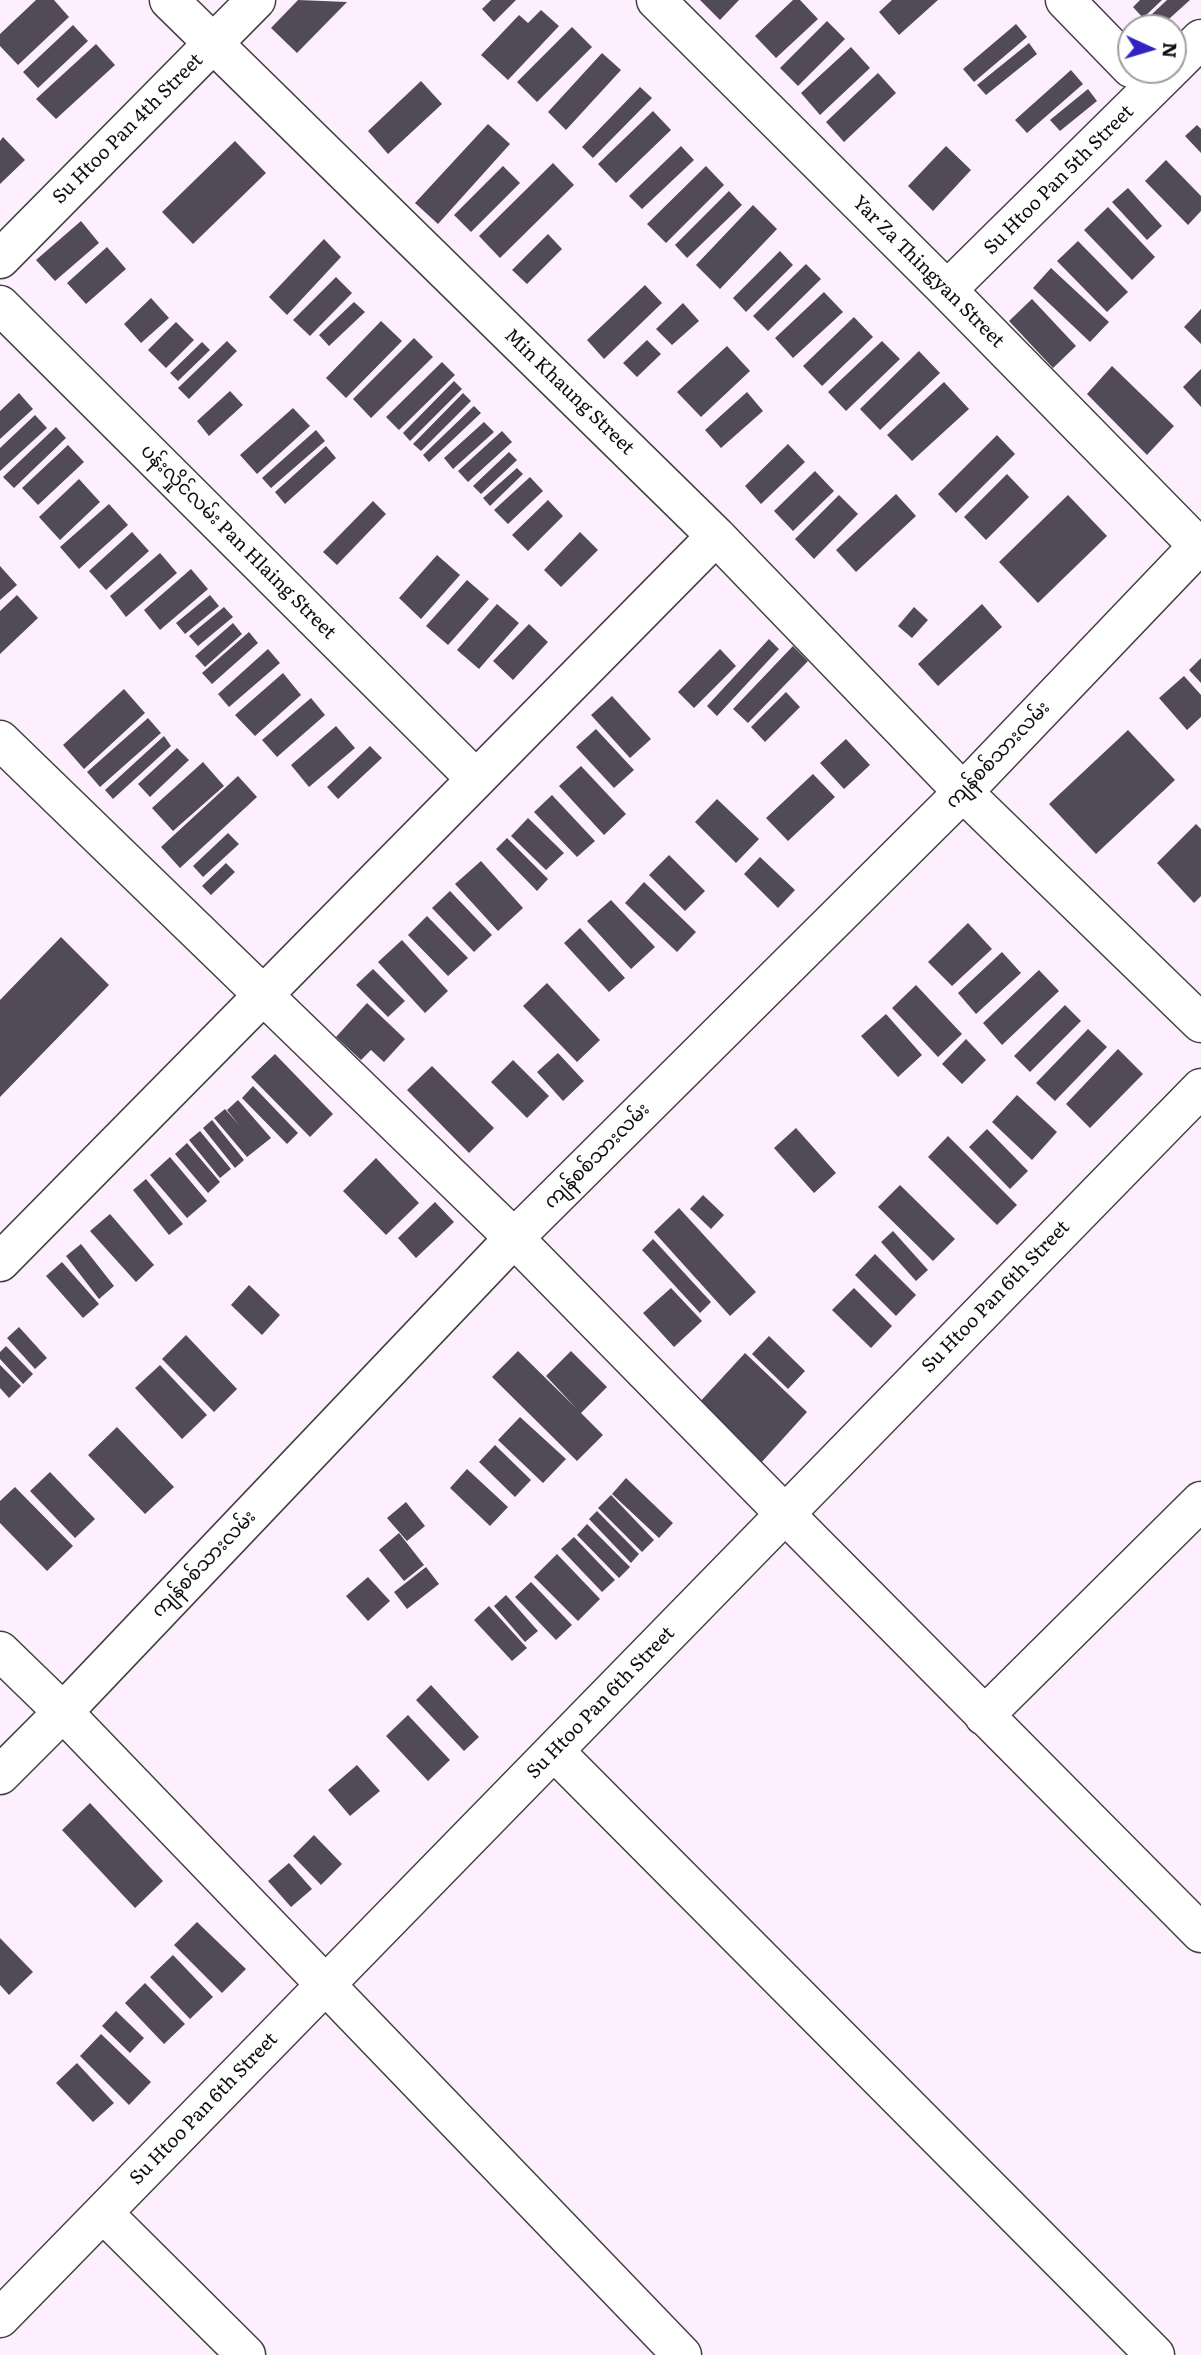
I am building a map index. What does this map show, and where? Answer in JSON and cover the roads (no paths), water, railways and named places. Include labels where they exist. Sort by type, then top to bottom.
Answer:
[{"type":"street","name":"Min Khaung Street","points":[[169,0],[716,536],[963,792],[1201,1023]]},
{"type":"street","name":"Su Htoo Pan 4th Street","points":[[0,259],[256,0]]},
{"type":"street","name":"Yar Za Thingyan Street","points":[[656,0],[1200,546]]},
{"type":"street","points":[[1065,0],[1117,44]]},
{"type":"street","name":"Su Htoo Pan 5th Street","points":[[947,290],[1141,84]]},
{"type":"street","name":"ပန်းလှိုင်လမ်း Pan Hlaing Street","points":[[0,305],[475,779]]},
{"type":"street","points":[[0,1262],[716,536]]},
{"type":"street","name":"ကျန်စစ်သားလမ်း","points":[[0,1775],[514,1238],[963,792],[1200,546]]},
{"type":"street","points":[[0,740],[514,1238],[1201,1933]]},
{"type":"street","name":"Su Htoo Pan 6th Street","points":[[0,2318],[1201,1088]]},
{"type":"street","points":[[984,1716],[1201,1501]]},
{"type":"street","points":[[0,1651],[63,1712],[682,2355]]},
{"type":"street","points":[[554,1751],[1155,2355]]},
{"type":"street","points":[[103,2213],[246,2355]]}]
